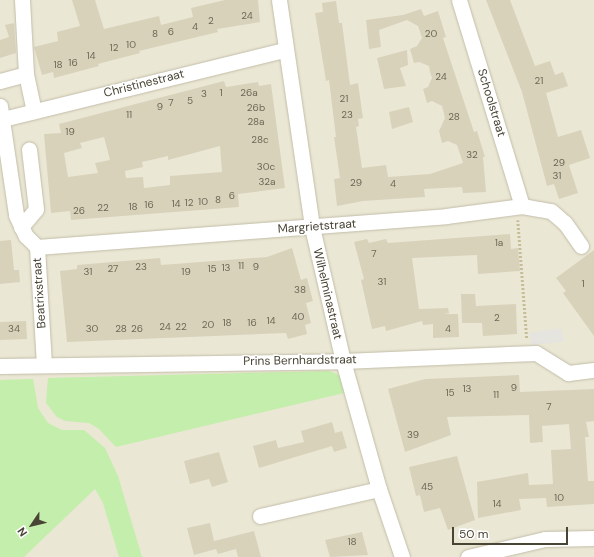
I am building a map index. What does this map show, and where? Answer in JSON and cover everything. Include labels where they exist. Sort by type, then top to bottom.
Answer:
[{"type":"street","points":[[22,0],[26,74],[34,111]]},
{"type":"street","name":"Wilhelminastraat","points":[[279,0],[284,50],[312,227],[343,361],[379,489],[402,557]]},
{"type":"street","name":"Schoolstraat","points":[[459,0],[520,207]]},
{"type":"street","name":"Christinestraat","points":[[2,113],[34,111],[284,50]]},
{"type":"street","points":[[0,82],[26,74]]},
{"type":"street","name":"Beatrixstraat","points":[[2,113],[16,215],[26,236],[37,247],[44,364]]},
{"type":"street","points":[[21,227],[36,209],[29,149]]},
{"type":"street","name":"Margrietstraat","points":[[37,247],[446,216],[520,207],[551,211],[565,223],[581,246]]},
{"type":"street","name":"Prins Bernhardstraat","points":[[0,366],[44,364],[343,361],[536,353],[568,373],[594,370]]},
{"type":"street","points":[[260,516],[379,489]]},
{"type":"street","points":[[468,557],[546,539],[594,538]]},
{"type":"path","points":[[520,207],[529,353]]},
{"type":"shaded area","points":[[0,0],[594,0],[594,557],[0,557]]},
{"type":"shaded area","points":[[561,328],[564,342],[531,345],[529,333]]},
{"type":"green space","points":[[329,371],[339,375],[344,393],[116,447],[99,429],[89,423],[65,421],[57,417],[46,403],[48,378]]},
{"type":"green space","points":[[33,379],[38,408],[48,423],[62,430],[84,430],[105,448],[118,476],[142,557],[119,557],[103,503],[95,489],[24,557],[0,557],[0,380]]},
{"type":"building","points":[[72,0],[95,0],[104,29],[159,16],[161,25],[193,17],[191,8],[225,0],[258,0],[260,22],[217,29],[218,32],[139,51],[140,53],[54,78],[53,72],[42,75],[34,47],[58,41],[57,32],[80,26]]},
{"type":"building","points":[[486,0],[510,0],[535,66],[550,61],[555,75],[563,72],[568,86],[546,93],[558,137],[581,130],[590,158],[569,165],[578,193],[559,199],[554,184],[547,186],[522,92]]},
{"type":"building","points":[[336,1],[339,23],[342,23],[350,85],[358,83],[363,118],[358,119],[359,126],[356,127],[362,168],[386,165],[388,177],[430,174],[463,163],[457,145],[448,141],[442,143],[439,131],[445,118],[442,106],[432,101],[427,103],[423,89],[428,87],[432,78],[429,66],[419,62],[414,63],[410,49],[417,46],[422,38],[418,26],[407,20],[379,30],[381,47],[369,49],[366,20],[403,15],[421,9],[424,16],[438,11],[446,37],[443,38],[474,132],[477,131],[485,157],[483,157],[486,192],[463,193],[462,187],[424,189],[425,197],[363,201],[337,206],[334,179],[340,178],[334,137],[336,137],[329,80],[326,81],[315,13],[323,12],[322,3]]},
{"type":"building","points":[[14,23],[16,53],[0,58],[0,40],[9,37],[5,25]]},
{"type":"building","points":[[407,50],[408,65],[400,68],[406,86],[384,89],[377,58]]},
{"type":"building","points":[[224,81],[226,87],[258,82],[259,86],[271,84],[285,188],[238,194],[239,207],[71,220],[70,211],[51,213],[44,134],[61,133],[59,124]],"holes":[[[104,137],[110,160],[95,163],[98,173],[68,177],[64,153],[82,148],[80,143]],[[220,146],[222,172],[170,176],[170,185],[144,188],[143,177],[126,178],[125,171],[143,167],[142,162],[168,156],[168,160]]]},
{"type":"building","points":[[409,107],[413,122],[392,129],[389,112]]},
{"type":"building","points":[[510,234],[511,249],[518,248],[520,271],[478,274],[477,255],[412,258],[419,309],[448,308],[449,313],[444,314],[458,314],[459,337],[433,338],[433,324],[423,325],[422,321],[386,331],[385,326],[372,329],[361,280],[364,279],[354,242],[367,239],[369,243],[386,239],[388,243]]},
{"type":"building","points":[[11,240],[14,270],[19,270],[20,282],[0,284],[0,241]]},
{"type":"building","points":[[292,248],[301,280],[307,278],[313,301],[306,303],[311,323],[305,325],[307,334],[288,339],[286,333],[67,342],[60,271],[77,269],[77,265],[160,258],[161,265],[267,257]]},
{"type":"building","points":[[594,250],[594,336],[563,293],[566,291],[556,278]]},
{"type":"building","points":[[461,294],[475,294],[476,306],[516,304],[517,334],[483,336],[482,323],[462,323]]},
{"type":"building","points":[[26,321],[27,339],[0,340],[0,322]]},
{"type":"building","points":[[519,375],[520,392],[594,389],[594,421],[586,422],[589,437],[585,437],[588,481],[594,481],[594,504],[547,507],[546,498],[519,499],[521,510],[478,518],[477,482],[528,473],[529,485],[553,484],[551,450],[571,449],[569,424],[542,426],[543,442],[530,443],[529,415],[447,417],[451,435],[405,452],[388,389],[425,379]]},
{"type":"building","points":[[332,422],[335,433],[342,431],[347,448],[334,452],[332,446],[259,468],[253,446],[276,440],[278,448],[304,442],[301,431]]},
{"type":"building","points":[[219,452],[228,482],[212,487],[209,479],[190,484],[184,461]]},
{"type":"building","points":[[457,456],[475,520],[448,530],[440,508],[424,512],[420,495],[416,496],[409,467]]},
{"type":"building","points":[[210,523],[214,541],[254,531],[261,557],[238,557],[236,549],[218,554],[216,549],[194,555],[187,528]]},
{"type":"building","points":[[362,532],[368,555],[330,557],[325,540]]}]
